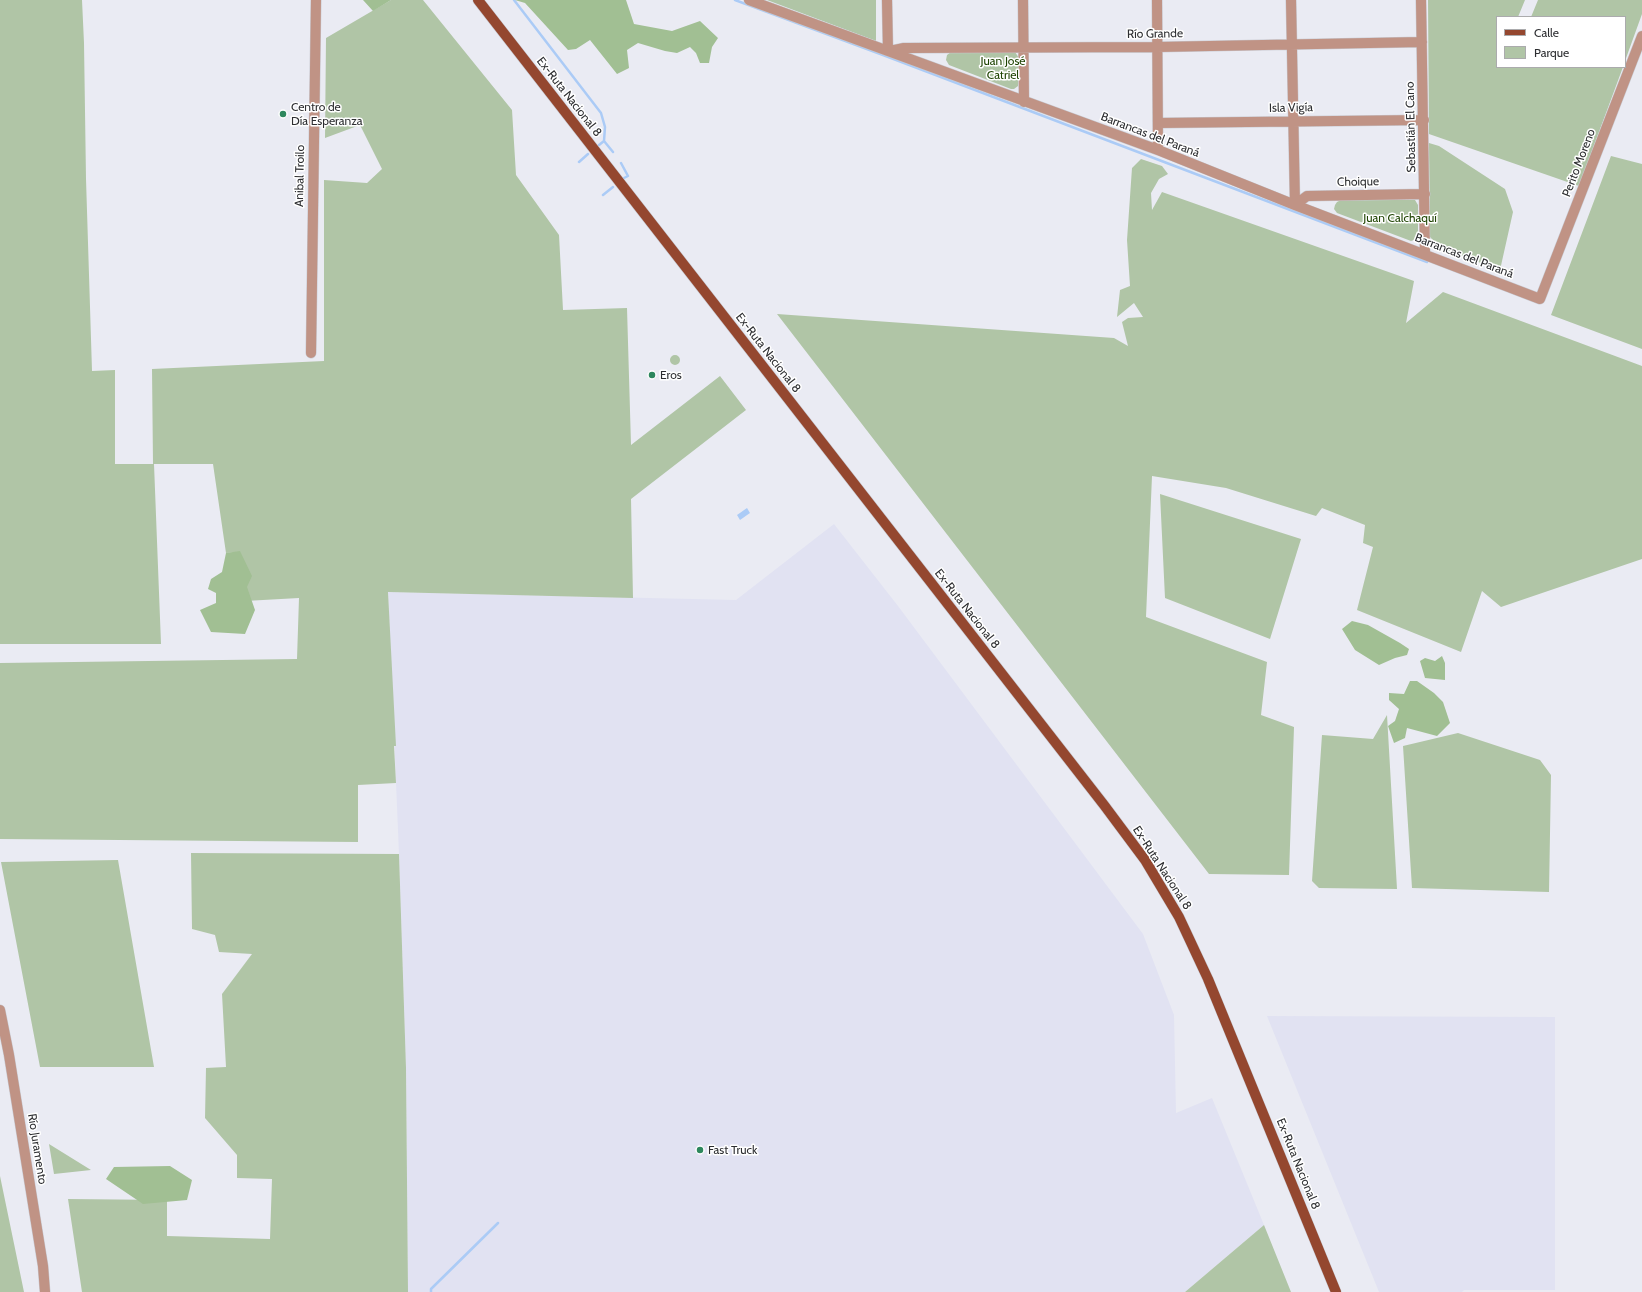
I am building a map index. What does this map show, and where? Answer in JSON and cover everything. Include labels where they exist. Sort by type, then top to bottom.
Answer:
[{"type":"main road","name":"Ex-Ruta Nacional 8","points":[[478,0],[1104,806],[1144,860],[1179,917],[1208,979],[1336,1292]]},
{"type":"street","name":"Anibal Troilo","points":[[311,353],[316,0]]},
{"type":"street","name":"Barrancas del Paraná","points":[[749,0],[1158,150],[1295,205],[1540,299]]},
{"type":"street","points":[[887,0],[888,51]]},
{"type":"street","points":[[1022,0],[1024,102]]},
{"type":"street","points":[[1156,0],[1158,150]]},
{"type":"street","points":[[1291,0],[1295,205]]},
{"type":"street","name":"Sebastián El Cano","points":[[1421,0],[1425,254]]},
{"type":"street","name":"Perito Moreno","points":[[1540,299],[1642,36]]},
{"type":"street","name":"Río Grande","points":[[888,51],[904,48],[1157,47],[1422,42]]},
{"type":"street","name":"Isla Vigía","points":[[1158,123],[1424,120]]},
{"type":"street","name":"Choique","points":[[1295,205],[1307,196],[1425,194]]},
{"type":"street","name":"Río Juramento","points":[[0,1010],[9,1055],[43,1266],[45,1292]]},
{"type":"shaded area","points":[[834,524],[898,606],[1143,934],[1174,1015],[1176,1113],[1212,1098],[1264,1225],[1185,1292],[408,1292],[406,1068],[388,592],[736,600]]},
{"type":"shaded area","points":[[1267,1016],[1555,1017],[1555,1290],[1379,1292]]},
{"type":"green space","points":[[0,0],[82,0],[92,371],[115,370],[115,464],[153,464],[152,369],[324,361],[324,180],[367,183],[382,169],[360,125],[325,138],[326,38],[391,0],[423,0],[512,110],[516,175],[559,235],[563,310],[627,308],[631,445],[720,376],[746,410],[631,499],[633,598],[388,592],[396,746],[394,746],[396,783],[358,785],[358,842],[0,839],[0,663],[297,659],[299,598],[245,601],[240,552],[226,553],[213,464],[154,464],[161,644],[0,644]]},
{"type":"green space","points":[[363,0],[391,0],[373,11]]},
{"type":"green space","points":[[515,0],[626,0],[634,24],[672,31],[700,21],[718,38],[712,47],[709,63],[700,63],[696,53],[690,47],[677,53],[638,43],[627,50],[629,68],[617,74],[590,40],[576,49],[568,50],[525,3]]},
{"type":"green space","points":[[767,0],[876,0],[876,41],[775,3]]},
{"type":"green space","points":[[1428,0],[1525,0],[1518,16],[1496,16],[1496,68],[1623,68],[1579,186],[1429,134]]},
{"type":"green space","points":[[1538,0],[1642,0],[1642,14],[1626,58],[1626,16],[1531,16]]},
{"type":"green space","name":"Juan José Catriel","points":[[951,52],[1015,52],[1019,58],[1018,86],[1011,89],[949,65],[946,60],[947,55]]},
{"type":"green space","points":[[1429,143],[1439,146],[1505,189],[1513,212],[1500,270],[1441,248],[1430,237]]},
{"type":"green space","points":[[1611,156],[1642,164],[1642,349],[1551,315]]},
{"type":"green space","points":[[1141,159],[1162,166],[1168,174],[1159,179],[1151,193],[1152,210],[1162,192],[1414,281],[1406,323],[1443,292],[1642,366],[1642,559],[1501,607],[1482,591],[1461,652],[1357,610],[1373,547],[1363,543],[1365,525],[1322,508],[1316,516],[1226,488],[1152,476],[1146,617],[1267,662],[1261,715],[1294,727],[1289,875],[1209,874],[777,314],[1114,338],[1128,346],[1122,322],[1128,318],[1143,317],[1134,303],[1117,317],[1120,290],[1130,286],[1127,240],[1132,168]]},
{"type":"green space","name":"Juan Calchaquí","points":[[1341,200],[1415,200],[1418,205],[1417,239],[1411,241],[1337,213],[1334,209],[1335,205]]},
{"type":"green space","points":[[673,355],[677,355],[680,360],[677,365],[673,365],[670,362],[670,358]]},
{"type":"green space","points":[[1160,494],[1301,539],[1270,639],[1165,598]]},
{"type":"green space","points":[[240,551],[252,576],[247,587],[255,610],[245,634],[211,632],[200,610],[216,603],[216,593],[208,589],[211,579],[222,572],[226,553]]},
{"type":"green space","points":[[1352,621],[1368,625],[1400,643],[1409,649],[1407,655],[1395,658],[1379,665],[1355,650],[1342,629]]},
{"type":"green space","points":[[1442,656],[1445,663],[1445,680],[1425,678],[1420,661],[1425,658],[1435,661]]},
{"type":"green space","points":[[1410,681],[1417,681],[1434,693],[1443,702],[1450,723],[1437,736],[1407,728],[1405,738],[1394,743],[1388,726],[1395,721],[1399,709],[1389,700],[1389,693],[1404,694]]},
{"type":"green space","points":[[1387,715],[1397,889],[1319,888],[1312,881],[1322,735],[1373,739]]},
{"type":"green space","points":[[1458,733],[1540,760],[1551,775],[1549,892],[1412,888],[1403,746]]},
{"type":"green space","points":[[191,853],[399,854],[406,1068],[408,1292],[82,1292],[68,1199],[167,1200],[167,1236],[270,1239],[272,1179],[237,1178],[237,1155],[205,1118],[206,1068],[226,1067],[222,994],[252,954],[219,952],[215,935],[192,929]]},
{"type":"green space","points":[[118,860],[154,1067],[40,1067],[1,862]]},
{"type":"green space","points":[[49,1144],[91,1170],[54,1174]]},
{"type":"green space","points":[[170,1166],[192,1180],[187,1200],[143,1204],[106,1179],[114,1167]]},
{"type":"green space","points":[[0,1176],[24,1292],[0,1292]]},
{"type":"green space","points":[[1264,1225],[1291,1292],[1185,1292]]},
{"type":"water","points":[[747,508],[750,513],[740,520],[737,515]]},
{"type":"waterway","points":[[514,0],[601,113],[605,127],[604,141],[599,145]]},
{"type":"waterway","points":[[735,0],[1427,262]]},
{"type":"waterway","points":[[604,141],[613,152]]},
{"type":"waterway","points":[[579,162],[588,154]]},
{"type":"waterway","points":[[621,163],[628,176],[624,178]]},
{"type":"waterway","points":[[603,195],[613,187]]},
{"type":"waterway","points":[[431,1292],[431,1289],[498,1223]]},
{"type":"place","name":"Centro de Día Esperanza","points":[[283,114]]},
{"type":"place","name":"Eros","points":[[652,375]]},
{"type":"place","name":"Fast Truck","points":[[700,1150]]}]
